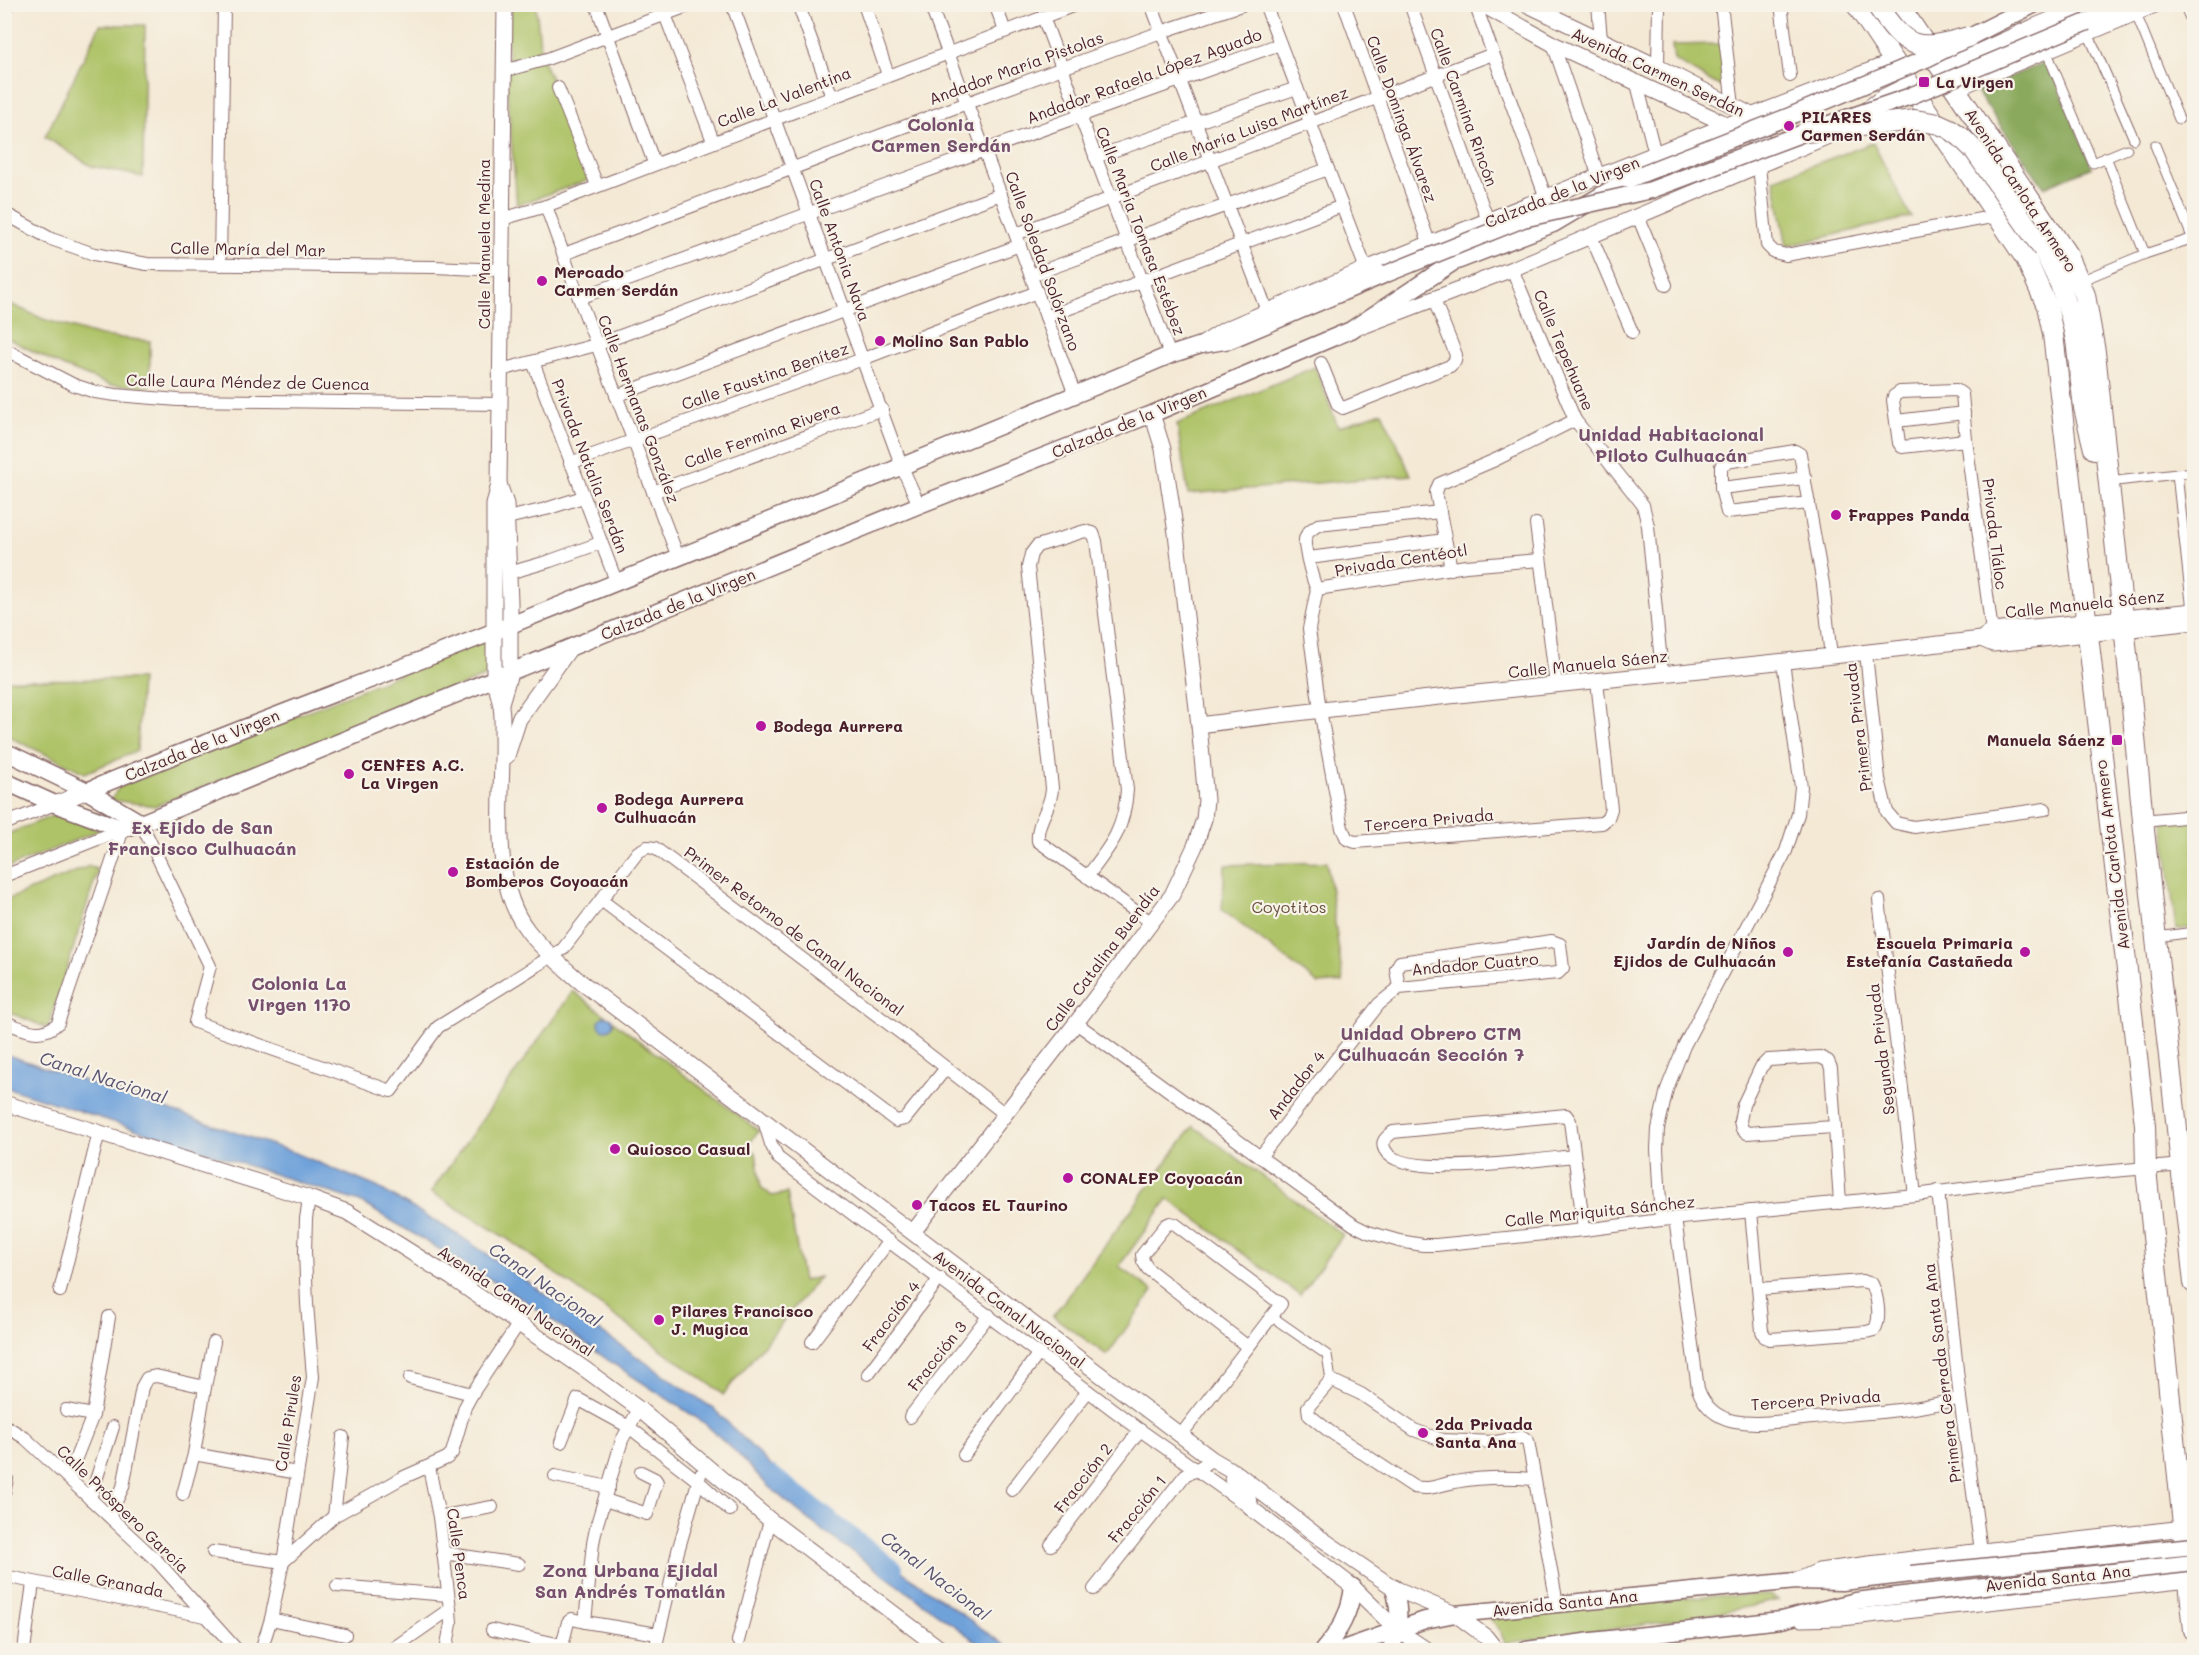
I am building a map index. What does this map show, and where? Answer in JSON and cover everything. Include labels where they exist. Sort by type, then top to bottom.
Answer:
[{"type":"main road","name":"Avenida Carlota Armero","points":[[1856,4],[2026,259],[2047,306],[2053,334],[2145,1125],[2146,1168],[2184,1528],[2192,1572],[2194,1630]]},
{"type":"main road","points":[[1876,4],[1891,27],[1904,40],[1915,45],[1940,45],[1968,37]]},
{"type":"main road","name":"Avenida Carlota Armero","points":[[1898,4],[2068,256],[2080,281],[2089,313],[2124,624],[2143,820],[2188,1165],[2194,1278]]},
{"type":"main road","name":"Calzada de la Virgen","points":[[123,829],[502,677],[919,505],[1152,414],[1351,330],[1452,263],[1553,224],[1629,179],[1928,58],[2035,4]]},
{"type":"main road","name":"Calzada de la Virgen","points":[[87,792],[184,751],[501,628],[902,467],[1170,355],[1201,345],[1230,340],[1523,219],[1652,190],[1806,132],[1908,97],[2133,9]]},
{"type":"main road","points":[[1806,132],[1915,120],[1927,121],[1950,129],[1975,151],[2043,249],[2060,284],[2076,340],[2084,408],[2111,512]]},
{"type":"main road","points":[[4,751],[87,792],[141,823]]},
{"type":"main road","points":[[4,782],[54,804],[123,829]]},
{"type":"main road","name":"Avenida Santa Ana","points":[[1340,1650],[1425,1620],[1455,1614],[1796,1581],[1842,1582],[2194,1546]]},
{"type":"main road","name":"Avenida Santa Ana","points":[[1526,1650],[1781,1620],[1856,1602],[1912,1594],[2192,1572]]},
{"type":"main road","points":[[1323,1650],[1345,1622],[1351,1605],[1353,1587]]},
{"type":"main road","points":[[1390,1650],[1397,1630],[1399,1609],[1394,1588]]},
{"type":"main road","points":[[1572,1650],[1592,1641]]},
{"type":"street","points":[[4,14],[8,4]]},
{"type":"street","points":[[220,266],[224,4]]},
{"type":"street","name":"Calle Manuela Medina","points":[[500,483],[505,4]]},
{"type":"street","points":[[596,4],[654,163]]},
{"type":"street","points":[[504,71],[547,59],[608,37],[663,10],[693,4]]},
{"type":"street","name":"Calle Antonia Nava","points":[[732,4],[902,467],[919,505]]},
{"type":"street","points":[[798,4],[832,97]]},
{"type":"street","points":[[864,4],[888,75]]},
{"type":"street","name":"Calle Soledad Solórzano","points":[[930,4],[1075,395]]},
{"type":"street","points":[[995,4],[1005,31]]},
{"type":"street","name":"Calle La Valentina","points":[[502,219],[546,206],[654,163],[1043,17],[1058,8],[1078,4]]},
{"type":"street","points":[[1151,4],[1267,311]]},
{"type":"street","name":"Andador María Pistolas","points":[[564,254],[967,103],[1244,4]]},
{"type":"street","points":[[1265,4],[1366,269]]},
{"type":"street","name":"Calle Dominga Álvarez","points":[[1344,4],[1430,245]]},
{"type":"street","name":"Calle Carmina Rincón","points":[[1410,4],[1488,222]]},
{"type":"street","points":[[1475,4],[1546,198]]},
{"type":"street","name":"Avenida Carmen Serdán","points":[[1481,4],[1552,44],[1730,124],[1788,153]]},
{"type":"street","points":[[1598,4],[1601,40]]},
{"type":"street","points":[[1658,67],[1659,4]]},
{"type":"street","points":[[1722,4],[1733,106]]},
{"type":"street","points":[[1781,4],[1790,76]]},
{"type":"street","points":[[1942,68],[2088,4]]},
{"type":"street","name":"Calzada de la Virgen","points":[[2133,9],[2157,4]]},
{"type":"street","points":[[2184,4],[2194,28]]},
{"type":"street","name":"Avenida Carmen Serdán","points":[[1531,6],[1753,116]]},
{"type":"street","points":[[2133,9],[2179,119]]},
{"type":"street","points":[[663,10],[713,141]]},
{"type":"street","name":"Calle María Tomasa Estébez","points":[[1043,17],[1170,355]]},
{"type":"street","points":[[2087,28],[2134,139]]},
{"type":"street","name":"Calzada de la Virgen","points":[[1955,89],[2046,50],[2087,28]]},
{"type":"street","name":"Andador Rafaela López Aguado","points":[[579,298],[1280,44]]},
{"type":"street","points":[[1552,44],[1599,177]]},
{"type":"street","points":[[2046,50],[2092,163],[2127,149]]},
{"type":"street","name":"Calle María Luisa Martínez","points":[[616,396],[846,310],[1111,198],[1493,54]]},
{"type":"street","name":"Calzada de la Virgen","points":[[1201,345],[1224,330],[1366,269],[1895,61]]},
{"type":"street","points":[[1637,84],[1655,154]]},
{"type":"street","name":"Calzada de la Virgen","points":[[1351,330],[1512,269],[1825,139],[1847,128],[1883,97],[1909,84]]},
{"type":"street","points":[[558,87],[597,185]]},
{"type":"street","points":[[1095,157],[1297,87]]},
{"type":"street","points":[[1795,100],[1821,103],[1829,110],[1831,129],[1825,139]]},
{"type":"street","points":[[2080,281],[2145,254],[2194,239],[2155,145]]},
{"type":"street","points":[[2106,157],[2145,254]]},
{"type":"street","points":[[1759,166],[1767,245],[1774,252],[1786,255],[1997,216]]},
{"type":"street","points":[[1031,275],[1328,169]]},
{"type":"street","points":[[501,370],[596,345],[1001,194]]},
{"type":"street","name":"Calle Hermanas González","points":[[546,206],[596,345],[678,557]]},
{"type":"street","points":[[1046,317],[1342,206]]},
{"type":"street","name":"Calle María del Mar","points":[[4,213],[51,239],[94,254],[147,264],[434,267],[501,270]]},
{"type":"street","points":[[1638,216],[1666,285]]},
{"type":"street","points":[[1591,236],[1632,332]]},
{"type":"street","name":"Calle Tepehuane","points":[[1512,269],[1575,420],[1643,505],[1648,526],[1662,673]]},
{"type":"street","name":"Calle Faustina Benítez","points":[[570,463],[863,359],[1037,292]]},
{"type":"street","points":[[1321,363],[1338,405],[1342,408],[1450,366],[1455,361],[1456,355],[1434,300]]},
{"type":"street","name":"Calle Laura Méndez de Cuenca","points":[[4,349],[74,385],[116,396],[178,400],[501,404]]},
{"type":"street","name":"Privada Natalia Serdán","points":[[533,362],[616,581]]},
{"type":"street","name":"Privada Tláloc","points":[[1966,440],[1902,447],[1899,443],[1894,396],[1900,392],[1956,390],[1962,394],[1989,638]]},
{"type":"street","name":"Calle Fermina Rivera","points":[[653,492],[882,409]]},
{"type":"street","points":[[1896,421],[1964,413]]},
{"type":"street","name":"Calle Catalina Buendía","points":[[913,1232],[1152,923],[1178,884],[1204,819],[1206,800],[1199,725],[1171,498],[1163,449],[1152,414]]},
{"type":"street","points":[[1451,569],[1436,492],[1439,484],[1496,460],[1575,420]]},
{"type":"street","points":[[1809,503],[1727,512],[1720,489],[1721,466],[1726,462],[1795,451],[1800,454],[1805,478],[1823,584],[1831,657]]},
{"type":"street","points":[[2108,482],[2194,472]]},
{"type":"street","points":[[2177,474],[2193,617]]},
{"type":"street","points":[[1720,489],[1805,478]]},
{"type":"street","points":[[500,483],[506,504],[509,573],[501,628]]},
{"type":"street","points":[[500,483],[494,505],[501,628]]},
{"type":"street","points":[[507,518],[546,509],[583,496]]},
{"type":"street","points":[[1317,589],[1313,582],[1305,541],[1308,531],[1318,525],[1440,512]]},
{"type":"street","points":[[1536,524],[1556,685]]},
{"type":"street","points":[[1087,877],[1116,839],[1126,808],[1127,789],[1096,540],[1093,533],[1085,531],[1037,546],[1030,554],[1028,567],[1052,788],[1052,800],[1037,832],[1038,841],[1087,877],[1131,909],[1152,923]]},
{"type":"street","points":[[1309,558],[1445,540]]},
{"type":"street","points":[[509,573],[600,543]]},
{"type":"street","name":"Privada Centéotl","points":[[1320,710],[1309,629],[1317,589],[1451,569],[1540,560]]},
{"type":"street","name":"Calle Manuela Sáenz","points":[[1199,725],[1320,710],[2193,617]]},
{"type":"street","name":"Avenida Canal Nacional","points":[[501,628],[503,767],[500,810],[502,853],[508,889],[517,913],[527,930],[552,957],[577,979],[1215,1461],[1238,1474],[1316,1535],[1394,1588],[1455,1614],[1486,1637],[1496,1650]]},
{"type":"street","points":[[503,767],[519,719],[570,648]]},
{"type":"street","name":"Primera Privada","points":[[1866,652],[1879,779],[1887,812],[1896,823],[1914,827],[2045,809]]},
{"type":"street","points":[[1661,1220],[1657,1171],[1658,1129],[1667,1089],[1684,1046],[1786,851],[1798,814],[1801,787],[1784,662]]},
{"type":"street","name":"Tercera Privada","points":[[1320,710],[1342,828],[1347,839],[1355,842],[1602,823],[1608,818],[1611,809],[1597,681]]},
{"type":"street","name":"Calzada de la Virgen","points":[[4,824],[87,792]]},
{"type":"street","points":[[2143,820],[2194,816]]},
{"type":"street","name":"Primer Retorno de Canal Nacional","points":[[141,823],[210,966],[195,1022],[392,1091],[438,1027],[563,948],[638,852],[647,847],[655,848],[1005,1114]]},
{"type":"street","points":[[4,1022],[35,1033],[50,1031],[58,1023],[123,829]]},
{"type":"street","name":"Calzada de la Virgen","points":[[4,876],[123,829]]},
{"type":"street","points":[[601,900],[896,1121],[904,1119],[946,1068]]},
{"type":"street","name":"Segunda Privada","points":[[1880,900],[1914,1195]]},
{"type":"street","points":[[2157,937],[2194,932]]},
{"type":"street","name":"Andador Cuatro","points":[[1379,1004],[1399,988],[1558,973],[1563,968],[1563,955],[1560,944],[1552,941],[1400,962],[1396,969],[1399,988]]},
{"type":"street","name":"Andador 4","points":[[1260,1157],[1379,1004]]},
{"type":"street","name":"Calle Mariquita Sánchez","points":[[1076,1023],[1354,1225],[1384,1238],[1423,1245],[1584,1230],[1675,1218],[1840,1203],[2188,1165]]},
{"type":"street","points":[[1833,1127],[1747,1133],[1742,1130],[1740,1121],[1743,1106],[1761,1067],[1768,1060],[1820,1057],[1828,1061],[1831,1068],[1833,1127],[1840,1203]]},
{"type":"street","name":"Avenida Canal Nacional","points":[[5,1104],[309,1198],[346,1212],[519,1323],[639,1409],[770,1520],[940,1650]]},
{"type":"street","points":[[1574,1156],[1441,1168],[1393,1159],[1385,1152],[1383,1145],[1385,1137],[1393,1132],[1566,1115],[1570,1121],[1584,1230]]},
{"type":"street","name":"Avenida Canal Nacional","points":[[764,1121],[778,1158],[1140,1430],[1252,1509],[1353,1587],[1397,1630],[1427,1650]]},
{"type":"street","points":[[60,1291],[99,1132]]},
{"type":"street","name":"Primera Cerrada Santa Ana","points":[[1938,1191],[1960,1398],[1981,1551]]},
{"type":"street","name":"Calle Pirules","points":[[261,1650],[271,1619],[284,1562],[313,1377],[305,1251],[309,1198]]},
{"type":"street","points":[[1751,1211],[1762,1330],[1765,1337],[1770,1339],[1866,1332],[1874,1330],[1878,1324],[1876,1292],[1872,1284],[1862,1281],[1759,1289]]},
{"type":"street","name":"Tercera Privada","points":[[1675,1218],[1698,1389],[1703,1402],[1714,1413],[1734,1421],[1762,1422],[1898,1410],[1935,1405],[1960,1398]]},
{"type":"street","points":[[1181,1435],[1281,1304],[1175,1224],[1166,1225],[1142,1255],[1148,1269],[1248,1347]]},
{"type":"street","points":[[812,1342],[889,1241]]},
{"type":"street","name":"Fracción 4","points":[[868,1374],[940,1278]]},
{"type":"street","name":"Fracción 3","points":[[910,1417],[989,1315]]},
{"type":"street","points":[[1272,1316],[1327,1355],[1331,1380],[1308,1407],[1309,1415],[1329,1431],[1414,1487],[1430,1489],[1453,1482],[1503,1477],[1534,1479]]},
{"type":"street","points":[[68,1478],[93,1415],[109,1317]]},
{"type":"street","points":[[213,1552],[284,1562],[334,1516],[402,1478],[447,1458],[452,1453],[465,1407],[519,1323]]},
{"type":"street","points":[[183,1494],[194,1454],[214,1342]]},
{"type":"street","points":[[964,1455],[1039,1353]]},
{"type":"street","points":[[110,1516],[123,1487],[142,1387],[147,1378],[156,1376],[205,1387]]},
{"type":"street","points":[[410,1378],[472,1394]]},
{"type":"street","points":[[1331,1380],[1361,1394],[1414,1430],[1442,1440],[1496,1442],[1523,1437],[1528,1441],[1557,1604]]},
{"type":"street","points":[[1012,1490],[1088,1391]]},
{"type":"street","points":[[561,1442],[578,1399],[629,1426],[698,1480],[730,1510]]},
{"type":"street","points":[[585,1622],[593,1543],[622,1440],[639,1409]]},
{"type":"street","points":[[66,1410],[93,1415]]},
{"type":"street","name":"Calle Próspero García","points":[[4,1425],[24,1438],[157,1561],[237,1650]]},
{"type":"street","points":[[90,1499],[113,1427]]},
{"type":"street","name":"Fracción 2","points":[[1051,1545],[1140,1430]]},
{"type":"street","points":[[334,1516],[343,1437]]},
{"type":"street","points":[[194,1454],[297,1473]]},
{"type":"street","name":"Avenida Canal Nacional","points":[[1215,1461],[1246,1494],[1252,1509]]},
{"type":"street","name":"Fracción 1","points":[[1094,1589],[1186,1474],[1215,1461]]},
{"type":"street","points":[[655,1650],[678,1551],[698,1480],[706,1464]]},
{"type":"street","name":"Calle Penca","points":[[391,1650],[450,1610],[429,1467]]},
{"type":"street","points":[[605,1500],[647,1514],[657,1482],[656,1479],[641,1472]]},
{"type":"street","points":[[555,1476],[609,1487]]},
{"type":"street","points":[[4,1493],[6,1478]]},
{"type":"street","points":[[438,1517],[492,1507]]},
{"type":"street","points":[[738,1641],[770,1520]]},
{"type":"street","name":"Avenida Santa Ana","points":[[1796,1581],[1819,1571],[2184,1528]]},
{"type":"street","points":[[2084,1539],[2101,1544],[2111,1558],[2111,1570],[2106,1581],[2091,1590]]},
{"type":"street","points":[[443,1553],[519,1564]]},
{"type":"street","name":"Avenida Santa Ana","points":[[1781,1620],[1842,1618],[2091,1590],[2192,1572]]},
{"type":"street","name":"Calle Granada","points":[[4,1576],[205,1616]]},
{"type":"street","points":[[24,1650],[33,1583]]},
{"type":"street","points":[[337,1586],[448,1595]]},
{"type":"street","points":[[446,1650],[450,1610]]},
{"type":"street","points":[[271,1619],[345,1635]]},
{"type":"street","points":[[492,1630],[561,1648],[570,1619],[658,1634]]},
{"type":"green space","points":[[509,5],[536,5],[541,56],[589,180],[517,205],[507,93]]},
{"type":"green space","points":[[100,25],[145,25],[143,177],[91,166],[45,137]]},
{"type":"green space","points":[[1721,44],[1728,91],[1674,60],[1672,45]]},
{"type":"green space","points":[[2048,61],[2092,167],[2044,187],[1976,91]]},
{"type":"green space","points":[[1873,143],[1911,217],[1787,246],[1774,179]]},
{"type":"green space","points":[[4,301],[43,319],[100,336],[150,341],[150,386],[110,385],[62,366],[5,337]]},
{"type":"green space","points":[[1315,367],[1338,427],[1382,412],[1411,475],[1188,494],[1177,424]]},
{"type":"green space","points":[[487,639],[489,675],[155,806],[111,800],[119,787]]},
{"type":"green space","points":[[141,679],[137,751],[85,773],[5,735],[5,680]]},
{"type":"green space","points":[[59,813],[100,830],[5,869],[5,835]]},
{"type":"green space","points":[[2194,818],[2194,927],[2176,930],[2163,822]]},
{"type":"green space","name":"Coyotitos","points":[[1327,862],[1343,982],[1319,984],[1222,910],[1225,865]]},
{"type":"green space","points":[[89,866],[98,870],[48,1028],[5,1011],[4,901]]},
{"type":"green space","points":[[573,991],[759,1131],[747,1146],[756,1153],[761,1187],[772,1196],[787,1193],[803,1281],[819,1277],[723,1395],[506,1238],[431,1192]]},
{"type":"green space","points":[[1193,1126],[1343,1235],[1300,1295],[1168,1199],[1119,1266],[1153,1291],[1107,1355],[1053,1316]]},
{"type":"green space","points":[[1770,1595],[1778,1600],[1677,1620],[1505,1643],[1499,1629],[1487,1615],[1706,1596]]},
{"type":"water","points":[[606,1016],[611,1018],[613,1023],[611,1028],[606,1030],[601,1028],[599,1023],[601,1018]]},
{"type":"water","name":"Canal Nacional","points":[[5,1054],[293,1152],[377,1187],[460,1236],[714,1409],[793,1488],[829,1519],[1012,1650],[988,1650],[819,1528],[769,1487],[703,1422],[612,1363],[518,1296],[360,1202],[5,1087]]},
{"type":"waterway","name":"Canal Nacional","points":[[773,1472],[897,1568]]},
{"type":"place","name":"La Virgen","points":[[1924,82]]},
{"type":"place","name":"PILARES Carmen Serdán","points":[[1789,126]]},
{"type":"place","name":"Mercado Carmen Serdán","points":[[542,281]]},
{"type":"place","name":"Molino San Pablo","points":[[880,341]]},
{"type":"place","name":"Frappes Panda","points":[[1836,515]]},
{"type":"place","name":"Bodega Aurrera","points":[[761,726]]},
{"type":"place","name":"Manuela Sáenz","points":[[2117,740]]},
{"type":"place","name":"CENFES A.C. La Virgen","points":[[349,774]]},
{"type":"place","name":"Bodega Aurrera Culhuacán","points":[[602,808]]},
{"type":"place","name":"Estación de Bomberos Coyoacán","points":[[453,872]]},
{"type":"place","name":"Jardín de Niños Ejidos de Culhuacán","points":[[1788,952]]},
{"type":"place","name":"Escuela Primaria Estefanía Castañeda","points":[[2025,952]]},
{"type":"place","name":"Quiosco Casual","points":[[615,1149]]},
{"type":"place","name":"CONALEP Coyoacán","points":[[1068,1178]]},
{"type":"place","name":"Tacos EL Taurino","points":[[917,1205]]},
{"type":"place","name":"Pilares Francisco J. Mugica","points":[[659,1320]]},
{"type":"place","name":"2da Privada Santa Ana","points":[[1423,1433]]},
{"type":"district","name":"Colonia Carmen Serdán","points":[[941,135]]},
{"type":"district","name":"Unidad Habitacional Piloto Culhuacán","points":[[1671,445]]},
{"type":"district","name":"Ex Ejido de San Francisco Culhuacán","points":[[202,838]]},
{"type":"district","name":"Colonia La Virgen 1170","points":[[299,994]]},
{"type":"district","name":"Unidad Obrero CTM Culhuacán Sección 7","points":[[1431,1044]]},
{"type":"district","name":"Zona Urbana Ejidal San Andrés Tomatlán","points":[[630,1581]]}]
